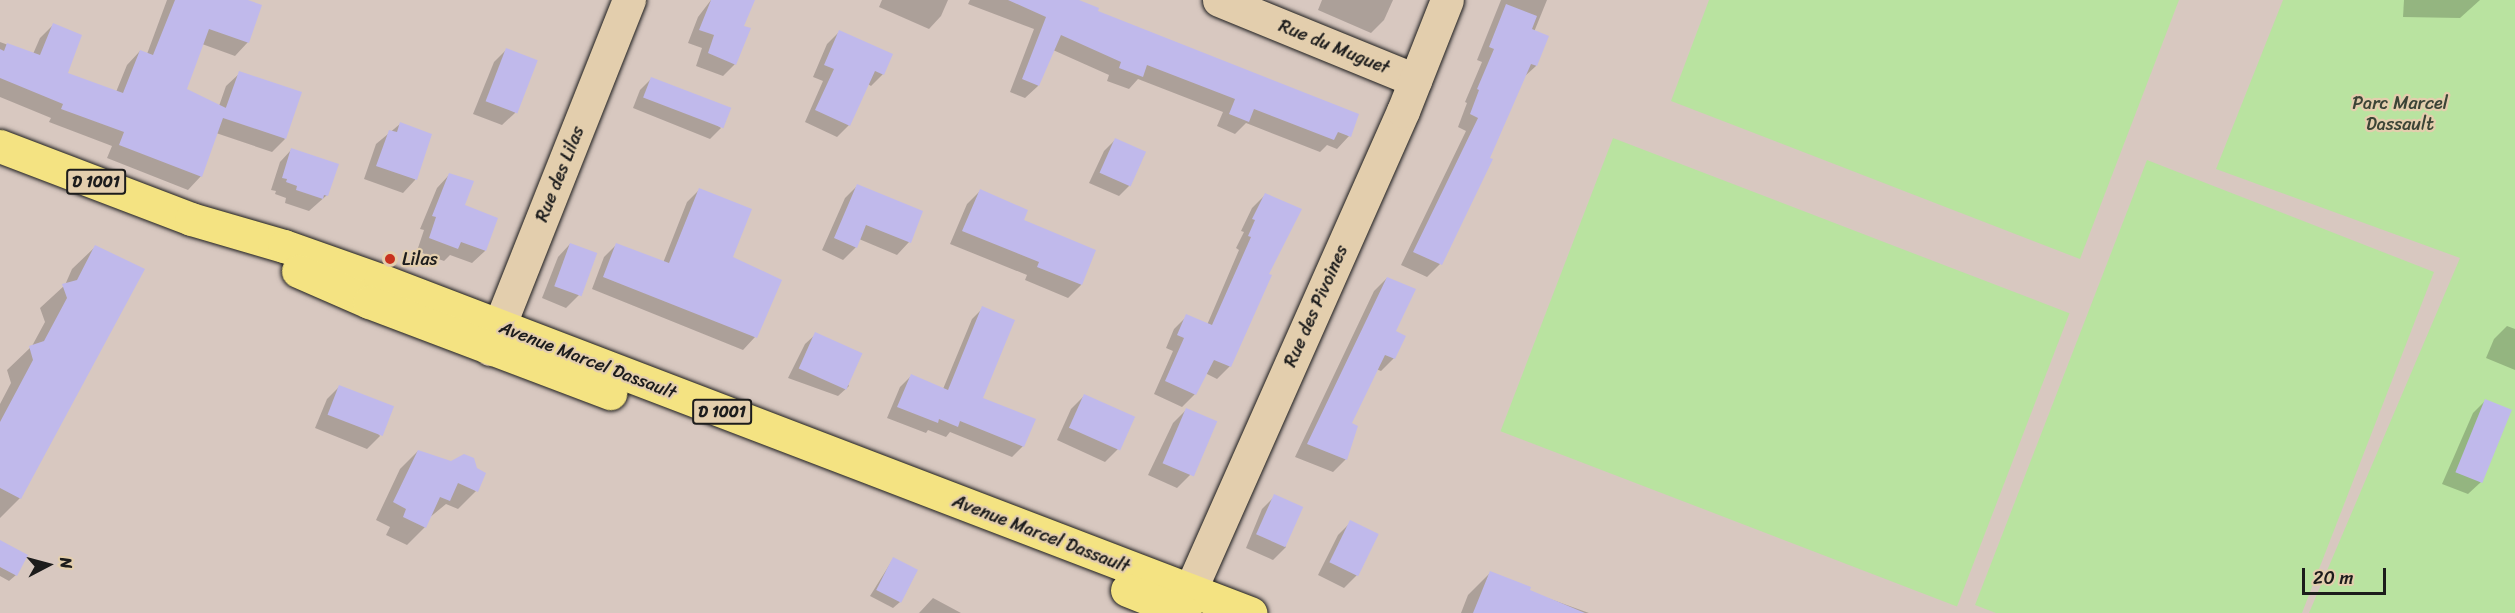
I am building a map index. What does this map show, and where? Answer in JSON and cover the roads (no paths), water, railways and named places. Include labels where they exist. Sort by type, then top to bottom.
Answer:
[{"type":"main road","name":"Avenue Marcel Dassault","points":[[0,146],[191,219],[303,252],[495,337],[1185,605],[1250,613]]},
{"type":"street","name":"Rue des Lilas","points":[[495,337],[629,0]]},
{"type":"street","name":"Rue du Muguet","points":[[1219,0],[1415,80]]},
{"type":"street","name":"Rue des Pivoines","points":[[1185,605],[1415,80],[1447,0]]},
{"type":"place","name":"Lilas","points":[[390,259]]},
{"type":"park label","name":"Parc Marcel Dassault","points":[[2400,114]]}]
